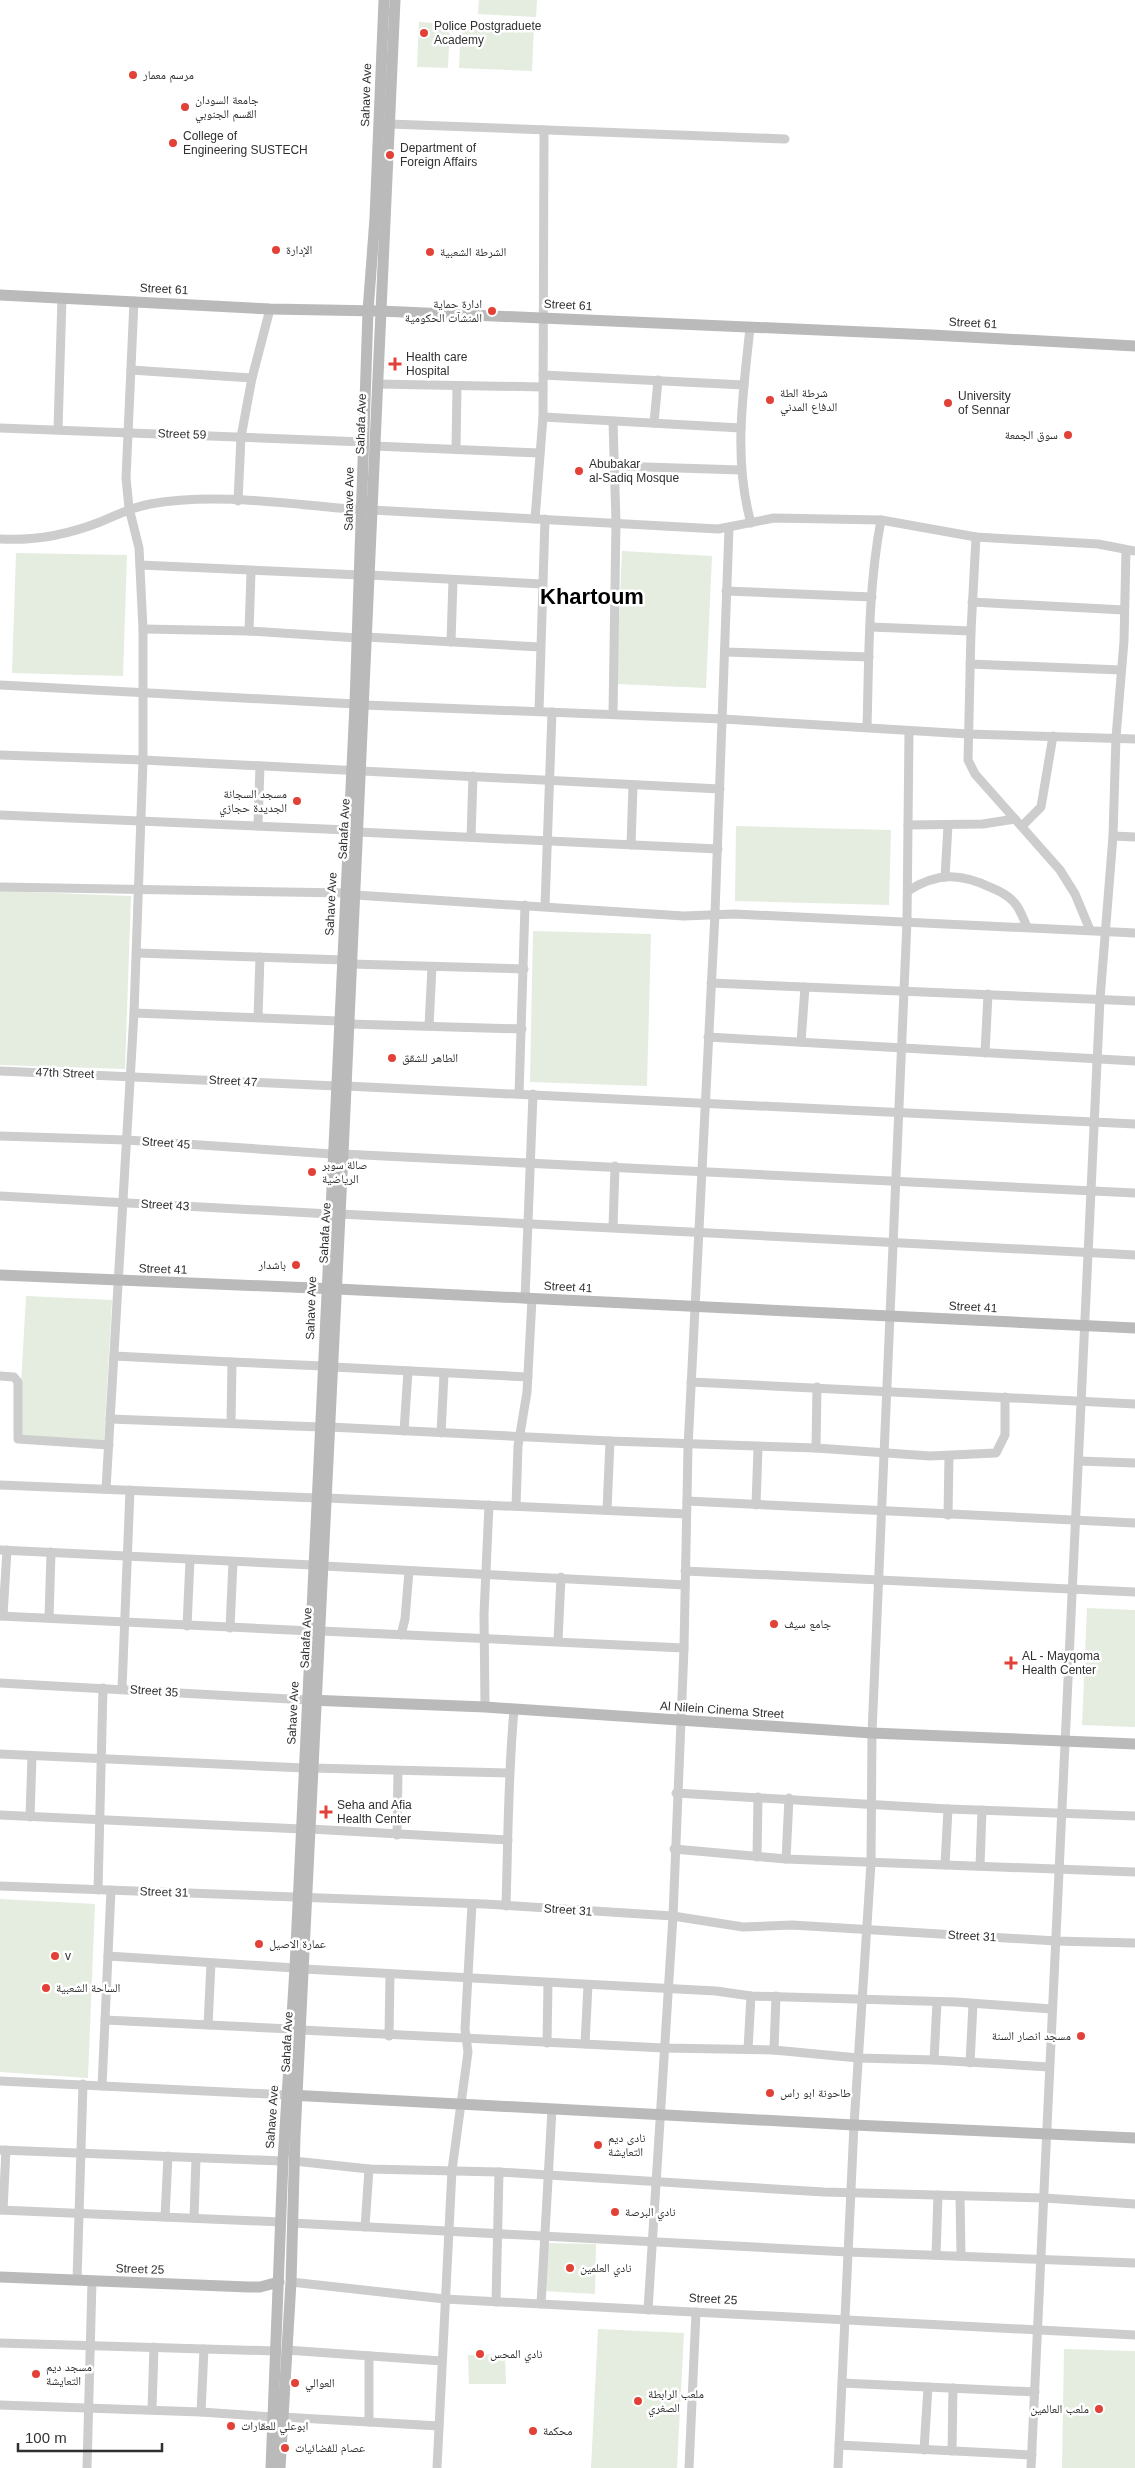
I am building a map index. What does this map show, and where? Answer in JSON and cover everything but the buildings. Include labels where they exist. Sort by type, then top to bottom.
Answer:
[{"type":"main road","name":"Sahave Ave","points":[[296,2030],[360,704],[369,444],[368,311],[384,0]]},
{"type":"main road","name":"Sahafa Ave","points":[[369,444],[377,384],[395,0]]},
{"type":"main road","name":"Street 61","points":[[0,295],[270,309],[380,311],[932,335],[1135,346]]},
{"type":"main road","name":"Street 41","points":[[0,1275],[331,1288],[1135,1328]]},
{"type":"main road","name":"Al Nilein Cinema Street","points":[[312,1701],[486,1707],[872,1733],[1135,1744]]},
{"type":"main road","name":"Sahafa Ave","points":[[289,2161],[296,2030]]},
{"type":"main road","points":[[293,2095],[1046,2135],[1135,2138]]},
{"type":"main road","name":"Sahave Ave","points":[[271,2468],[278,2417],[281,2350],[279,2282],[287,2222],[289,2161]]},
{"type":"main road","points":[[281,2350],[291,2282],[287,2222]]},
{"type":"main road","name":"Street 25","points":[[0,2277],[248,2288],[279,2282]]},
{"type":"main road","points":[[278,2417],[280,2468]]},
{"type":"street","points":[[390,124],[785,138]]},
{"type":"street","points":[[539,711],[542,584],[540,453],[543,417],[544,130]]},
{"type":"street","points":[[58,429],[62,298]]},
{"type":"street","points":[[106,1489],[134,1013],[143,760],[144,692],[140,565],[136,532],[129,508],[126,478],[134,301]]},
{"type":"street","points":[[238,501],[241,437],[252,378],[270,309]]},
{"type":"street","points":[[750,328],[741,428],[741,470],[745,503],[751,523]]},
{"type":"street","points":[[131,370],[252,378]]},
{"type":"street","points":[[543,375],[744,385]]},
{"type":"street","points":[[654,423],[658,380]]},
{"type":"street","points":[[377,384],[543,387]]},
{"type":"street","points":[[456,449],[457,386]]},
{"type":"street","points":[[543,417],[741,428]]},
{"type":"street","points":[[612,714],[616,523],[613,422]]},
{"type":"street","name":"Street 59","points":[[0,428],[241,437],[540,453]]},
{"type":"street","points":[[614,466],[741,470]]},
{"type":"street","points":[[0,539],[24,540],[49,537],[79,529],[129,508],[170,502],[238,501],[690,529],[729,528],[786,518],[881,520],[976,536],[1098,544],[1130,550],[1124,610],[1124,641],[1116,737],[1113,836],[1100,999],[1031,2468]]},
{"type":"street","points":[[867,727],[872,597],[881,520]]},
{"type":"street","points":[[648,2310],[673,1916],[676,1793],[684,1648],[688,1444],[718,849],[729,528]]},
{"type":"street","points":[[976,536],[970,631],[968,760],[974,774],[1022,826],[1065,878],[1075,894],[1090,930]]},
{"type":"street","points":[[140,565],[250,572],[365,575],[542,584]]},
{"type":"street","points":[[248,631],[250,572]]},
{"type":"street","points":[[451,642],[453,580]]},
{"type":"street","points":[[726,591],[872,597]]},
{"type":"street","points":[[972,602],[1124,610]]},
{"type":"street","points":[[871,627],[970,631]]},
{"type":"street","points":[[143,629],[248,631],[540,647]]},
{"type":"street","points":[[1124,641],[1135,642]]},
{"type":"street","points":[[724,652],[869,657]]},
{"type":"street","points":[[970,664],[1121,670]]},
{"type":"street","points":[[0,685],[360,704],[723,719],[968,734],[1135,739]]},
{"type":"street","points":[[545,906],[552,712]]},
{"type":"street","points":[[838,2468],[850,2194],[871,1862],[872,1733],[886,1452],[907,921],[909,731]]},
{"type":"street","points":[[1022,826],[1041,807],[1053,736]]},
{"type":"street","points":[[0,755],[356,770],[720,789]]},
{"type":"street","points":[[258,825],[260,766]]},
{"type":"street","points":[[471,837],[473,776]]},
{"type":"street","points":[[631,845],[633,785]]},
{"type":"street","points":[[0,815],[258,825],[546,842],[718,849]]},
{"type":"street","points":[[908,825],[994,823],[1015,819]]},
{"type":"street","points":[[945,877],[948,825]]},
{"type":"street","points":[[1113,836],[1135,837]]},
{"type":"street","points":[[908,891],[926,882],[945,877],[970,878],[1005,894],[1017,906],[1027,927]]},
{"type":"street","points":[[0,887],[350,894],[684,916],[715,914],[1135,932]]},
{"type":"street","points":[[519,1094],[525,905]]},
{"type":"street","points":[[137,953],[432,967],[524,969]]},
{"type":"street","points":[[258,1017],[260,958]]},
{"type":"street","points":[[429,1026],[432,967]]},
{"type":"street","points":[[711,983],[1135,1001]]},
{"type":"street","points":[[802,1042],[805,987]]},
{"type":"street","points":[[985,1053],[988,994]]},
{"type":"street","points":[[134,1013],[522,1029]]},
{"type":"street","points":[[708,1037],[1135,1061]]},
{"type":"street","name":"47th Street","points":[[0,1071],[130,1076]]},
{"type":"street","name":"Street 47","points":[[130,1076],[533,1094],[899,1115],[1135,1124]]},
{"type":"street","points":[[516,1506],[519,1437],[528,1377],[528,1224],[533,1094]]},
{"type":"street","name":"Street 45","points":[[0,1136],[126,1140],[338,1154],[615,1166],[897,1183],[1135,1194]]},
{"type":"street","points":[[613,1227],[615,1166]]},
{"type":"street","name":"Street 43","points":[[0,1196],[1135,1255]]},
{"type":"street","points":[[114,1356],[528,1377]]},
{"type":"street","points":[[231,1423],[232,1362]]},
{"type":"street","points":[[404,1431],[408,1371]]},
{"type":"street","points":[[441,1433],[444,1374]]},
{"type":"street","points":[[0,1376],[17,1378],[18,1439],[109,1445]]},
{"type":"street","points":[[691,1382],[887,1390],[1135,1404]]},
{"type":"street","points":[[816,1448],[817,1387]]},
{"type":"street","points":[[110,1419],[325,1427],[610,1442],[758,1448],[816,1448],[949,1456],[996,1453],[1005,1435],[1005,1397]]},
{"type":"street","points":[[607,1510],[610,1442]]},
{"type":"street","points":[[756,1505],[758,1448]]},
{"type":"street","points":[[948,1515],[949,1456]]},
{"type":"street","points":[[1078,1461],[1135,1463]]},
{"type":"street","points":[[0,1485],[686,1514]]},
{"type":"street","points":[[122,1689],[130,1490]]},
{"type":"street","points":[[687,1502],[1135,1523]]},
{"type":"street","points":[[486,1707],[485,1639],[489,1505]]},
{"type":"street","points":[[684,1648],[2,1616],[3,1550],[561,1577],[685,1585]]},
{"type":"street","points":[[49,1618],[51,1552]]},
{"type":"street","points":[[187,1626],[190,1560]]},
{"type":"street","points":[[230,1628],[232,1562]]},
{"type":"street","points":[[685,1570],[1135,1592]]},
{"type":"street","points":[[401,1635],[405,1619],[409,1571]]},
{"type":"street","points":[[558,1641],[561,1577]]},
{"type":"street","name":"Street 35","points":[[0,1683],[312,1701]]},
{"type":"street","points":[[98,1890],[103,1688]]},
{"type":"street","points":[[506,1906],[508,1773],[514,1710]]},
{"type":"street","points":[[0,1754],[308,1768],[508,1773]]},
{"type":"street","points":[[30,1817],[32,1756]]},
{"type":"street","points":[[397,1835],[398,1771]]},
{"type":"street","points":[[676,1793],[789,1798],[948,1809],[1135,1816]]},
{"type":"street","points":[[757,1857],[758,1797]]},
{"type":"street","points":[[786,1859],[789,1798]]},
{"type":"street","points":[[945,1865],[948,1809]]},
{"type":"street","points":[[980,1866],[982,1810]]},
{"type":"street","points":[[0,1815],[508,1840]]},
{"type":"street","points":[[674,1849],[786,1859],[1135,1872]]},
{"type":"street","name":"Street 31","points":[[0,1886],[472,1904],[673,1916],[742,1927],[792,1925],[1056,1941],[1135,1943]]},
{"type":"street","points":[[102,2086],[111,1890]]},
{"type":"street","points":[[437,2468],[452,2170],[463,2104],[468,2039],[465,2029],[472,1904]]},
{"type":"street","points":[[108,1956],[468,1979],[732,1992],[751,1996],[861,1998],[1052,2009]]},
{"type":"street","points":[[208,2025],[211,1963]]},
{"type":"street","points":[[389,2036],[390,1974]]},
{"type":"street","points":[[547,2043],[548,1983]]},
{"type":"street","points":[[585,2044],[588,1985]]},
{"type":"street","points":[[748,2049],[751,1996]]},
{"type":"street","points":[[774,2050],[776,1996]]},
{"type":"street","points":[[934,2060],[937,2002]]},
{"type":"street","points":[[970,2063],[973,2004]]},
{"type":"street","points":[[105,2020],[389,2036],[664,2048],[774,2050],[858,2058],[934,2060],[1049,2067]]},
{"type":"street","points":[[0,2081],[293,2095]]},
{"type":"street","points":[[76,2280],[82,2084]]},
{"type":"street","points":[[540,2304],[552,2109]]},
{"type":"street","points":[[1135,2204],[1044,2198],[850,2194],[498,2172],[368,2169],[289,2161],[3,2150],[2,2210],[652,2240],[848,2252],[1135,2263]]},
{"type":"street","points":[[166,2217],[168,2156]]},
{"type":"street","points":[[194,2218],[196,2158]]},
{"type":"street","points":[[366,2227],[368,2169]]},
{"type":"street","points":[[496,2302],[498,2172]]},
{"type":"street","points":[[936,2255],[938,2195]]},
{"type":"street","points":[[960,2196],[961,2256]]},
{"type":"street","points":[[87,2468],[92,2281]]},
{"type":"street","name":"Street 25","points":[[291,2282],[445,2299],[1135,2335]]},
{"type":"street","points":[[689,2468],[696,2312]]},
{"type":"street","points":[[0,2343],[281,2350],[442,2361]]},
{"type":"street","points":[[152,2410],[154,2347]]},
{"type":"street","points":[[201,2412],[204,2349]]},
{"type":"street","points":[[369,2356],[369,2422]]},
{"type":"street","points":[[842,2383],[1034,2392]]},
{"type":"street","points":[[924,2450],[928,2387]]},
{"type":"street","points":[[952,2451],[953,2388]]},
{"type":"street","points":[[0,2405],[201,2412],[439,2426]]},
{"type":"street","points":[[839,2445],[1032,2455]]},
{"type":"shaded area","points":[[479,0],[537,0],[536,17],[478,14]]},
{"type":"shaded area","points":[[419,22],[450,24],[448,68],[417,67]]},
{"type":"shaded area","points":[[461,24],[534,27],[532,71],[459,68]]},
{"type":"shaded area","points":[[622,551],[712,556],[706,688],[616,684]]},
{"type":"shaded area","points":[[16,553],[127,555],[123,676],[12,673]]},
{"type":"shaded area","points":[[736,826],[891,830],[889,905],[735,901]]},
{"type":"shaded area","points":[[0,891],[131,896],[125,1069],[0,1065]]},
{"type":"shaded area","points":[[533,931],[651,934],[647,1086],[530,1082]]},
{"type":"shaded area","points":[[26,1296],[112,1300],[104,1442],[18,1438]]},
{"type":"shaded area","points":[[1087,1608],[1135,1610],[1135,1727],[1082,1725]]},
{"type":"shaded area","name":"الساحة الشعبية","points":[[0,1899],[95,1904],[88,2078],[0,2072]]},
{"type":"shaded area","name":"نادي العلمين","points":[[546,2243],[596,2244],[595,2294],[543,2291]]},
{"type":"shaded area","name":"ملعب الرابطة الصغري","points":[[598,2329],[684,2333],[677,2468],[591,2468]]},
{"type":"shaded area","name":"ملعب العالمين","points":[[1064,2349],[1135,2351],[1135,2468],[1062,2468]]},
{"type":"shaded area","points":[[505,2354],[506,2384],[469,2384],[468,2355]]},
{"type":"place","name":"Police Postgraduete Academy","points":[[424,33]]},
{"type":"place","name":"مرسم معمار","points":[[133,75]]},
{"type":"place","name":"جامعة السودان القسم الجنوبي","points":[[185,107]]},
{"type":"place","name":"College of Engineering SUSTECH","points":[[173,143]]},
{"type":"place","name":"Department of Foreign Affairs","points":[[390,155]]},
{"type":"place","name":"الإدارة","points":[[276,250]]},
{"type":"place","name":"الشرطة الشعبية","points":[[430,252]]},
{"type":"place","name":"ادارة حماية المنشآت الحكومية","points":[[492,311]]},
{"type":"place","name":"Health care Hospital","points":[[395,364]]},
{"type":"place","name":"شرطة الطة الدفاع المدني","points":[[770,400]]},
{"type":"place","name":"University of Sennar","points":[[948,403]]},
{"type":"place","name":"سوق الجمعة","points":[[1068,435]]},
{"type":"place","name":"Abubakar al-Sadiq Mosque","points":[[579,471]]},
{"type":"place","name":"مسجد السجانة الجديدة حجازي","points":[[297,801]]},
{"type":"place","name":"الطاهر للشقق","points":[[392,1058]]},
{"type":"place","name":"صالة سوبر الرياضية","points":[[312,1172]]},
{"type":"place","name":"باشدار","points":[[296,1265]]},
{"type":"place","name":"جامع سيف","points":[[774,1624]]},
{"type":"place","name":"AL - Mayqoma Health Center","points":[[1011,1663]]},
{"type":"place","name":"Seha and Afia Health Center","points":[[326,1812]]},
{"type":"place","name":"عمارة الاصيل","points":[[259,1944]]},
{"type":"place","name":"v","points":[[55,1956]]},
{"type":"place","name":"الساحة الشعبية","points":[[46,1988]]},
{"type":"place","name":"مسجد انصار السنة","points":[[1081,2036]]},
{"type":"place","name":"طاحونة ابو راس","points":[[770,2093]]},
{"type":"place","name":"نادى ديم التعايشة","points":[[598,2145]]},
{"type":"place","name":"نادي البرصة","points":[[615,2212]]},
{"type":"place","name":"نادي العلمين","points":[[570,2268]]},
{"type":"place","name":"نادي المحس","points":[[480,2354]]},
{"type":"place","name":"مسجد ديم التعايشة","points":[[36,2374]]},
{"type":"place","name":"العوالي","points":[[295,2383]]},
{"type":"place","name":"ملعب الرابطة الصغري","points":[[638,2401]]},
{"type":"place","name":"ملعب العالمين","points":[[1099,2409]]},
{"type":"place","name":"ابوعلي للعقارات","points":[[231,2426]]},
{"type":"place","name":"محكمة","points":[[533,2431]]},
{"type":"place","name":"عصام للفضائيات","points":[[285,2448]]},
{"type":"district","name":"Khartoum","points":[[592,596]]}]
